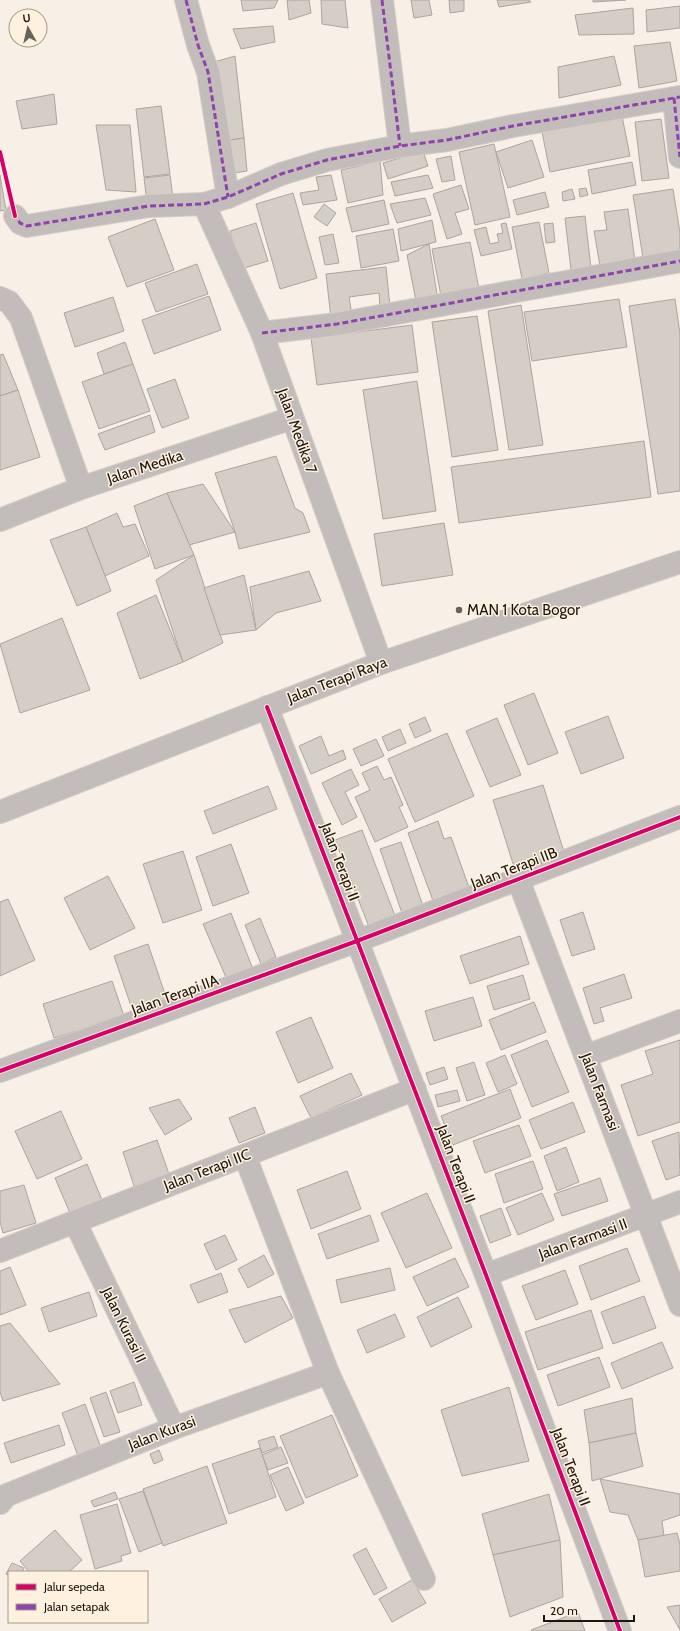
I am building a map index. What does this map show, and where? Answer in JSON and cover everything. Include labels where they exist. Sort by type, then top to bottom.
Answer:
[{"type":"street","points":[[186,0],[198,45],[208,72],[228,197]]},
{"type":"street","points":[[382,0],[400,146]]},
{"type":"street","points":[[15,216],[20,223],[27,226],[149,206],[204,204],[228,197],[301,167],[400,146],[447,140],[513,126],[677,98],[680,157]]},
{"type":"street","name":"Jalan Medika 7","points":[[204,204],[262,333],[381,663]]},
{"type":"street","points":[[262,333],[337,324],[680,261]]},
{"type":"street","points":[[0,298],[9,302],[21,318],[81,488]]},
{"type":"street","name":"Jalan Medika","points":[[0,520],[81,488],[292,418]]},
{"type":"street","name":"Jalan Terapi Raya","points":[[0,812],[381,663],[680,562]]},
{"type":"street","name":"Jalan Terapi II","points":[[267,707],[486,1275],[620,1631]]},
{"type":"street","name":"Jalan Terapi IIB","points":[[357,940],[680,817]]},
{"type":"street","name":"Jalan Farmasi","points":[[518,879],[680,1305]]},
{"type":"street","name":"Jalan Terapi IIA","points":[[0,1071],[357,940]]},
{"type":"street","points":[[586,1056],[680,1021]]},
{"type":"street","name":"Jalan Terapi IIC","points":[[0,1251],[415,1090]]},
{"type":"street","points":[[244,1156],[328,1373],[424,1580]]},
{"type":"street","name":"Jalan Farmasi II","points":[[486,1275],[680,1202]]},
{"type":"street","name":"Jalan Kurasi II","points":[[75,1222],[174,1428]]},
{"type":"street","name":"Jalan Kurasi","points":[[2,1493],[174,1428],[328,1373]]},
{"type":"building","points":[[241,0],[278,0],[274,8],[243,11]]},
{"type":"building","points":[[287,0],[309,0],[311,13],[289,20]]},
{"type":"building","points":[[321,0],[345,0],[348,28],[322,24]]},
{"type":"building","points":[[411,0],[429,0],[432,15],[414,18]]},
{"type":"building","points":[[449,0],[464,0],[464,11],[450,13]]},
{"type":"building","points":[[497,0],[529,0],[531,2],[499,7]]},
{"type":"building","points":[[593,0],[626,0],[593,2]]},
{"type":"building","points":[[680,6],[680,28],[647,32],[646,10]]},
{"type":"building","points":[[633,8],[634,34],[579,35],[575,15]]},
{"type":"building","points":[[273,26],[275,42],[241,49],[233,29]]},
{"type":"building","points":[[670,42],[677,81],[639,88],[634,46]]},
{"type":"building","points":[[235,56],[244,138],[224,141],[214,62]]},
{"type":"building","points":[[614,56],[621,85],[559,98],[558,67]]},
{"type":"building","points":[[54,94],[57,124],[22,129],[16,101]]},
{"type":"building","points":[[161,106],[170,174],[144,177],[136,109]]},
{"type":"building","points":[[622,116],[630,156],[550,172],[542,132]]},
{"type":"building","points":[[661,119],[669,178],[642,181],[635,122]]},
{"type":"building","points":[[96,125],[130,125],[136,192],[106,190]]},
{"type":"building","points":[[244,138],[247,171],[227,174],[224,141]]},
{"type":"building","points":[[532,140],[544,177],[508,188],[496,152]]},
{"type":"building","points":[[494,144],[510,217],[475,225],[459,152]]},
{"type":"building","points":[[423,151],[428,166],[388,179],[383,163]]},
{"type":"building","points":[[451,156],[455,180],[442,182],[436,159]]},
{"type":"building","points":[[380,161],[383,195],[348,203],[341,170]]},
{"type":"building","points":[[632,162],[636,185],[592,194],[588,170]]},
{"type":"building","points":[[0,175],[6,210],[0,211]]},
{"type":"building","points":[[170,175],[173,198],[147,202],[144,178]]},
{"type":"building","points":[[331,175],[337,200],[303,205],[300,193],[319,190],[316,177]]},
{"type":"building","points":[[428,175],[433,188],[395,196],[391,182]]},
{"type":"building","points":[[461,185],[469,209],[455,213],[462,234],[447,239],[433,194]]},
{"type":"building","points":[[586,188],[588,195],[580,197],[579,189]]},
{"type":"building","points":[[572,189],[575,199],[563,201],[562,192]]},
{"type":"building","points":[[673,189],[680,233],[680,252],[643,258],[633,195]]},
{"type":"building","points":[[545,192],[549,207],[517,215],[513,200]]},
{"type":"building","points":[[293,193],[317,278],[280,289],[256,204]]},
{"type":"building","points":[[425,198],[431,215],[397,223],[390,204]]},
{"type":"building","points":[[384,200],[389,224],[352,232],[346,208]]},
{"type":"building","points":[[324,204],[336,213],[327,226],[314,217]]},
{"type":"building","points":[[628,209],[635,261],[600,266],[594,231],[607,230],[604,212]]},
{"type":"building","points":[[585,216],[591,268],[571,270],[565,218]]},
{"type":"building","points":[[155,219],[174,270],[127,287],[108,237]]},
{"type":"building","points":[[432,220],[436,242],[401,251],[398,229]]},
{"type":"building","points":[[539,222],[549,273],[522,279],[512,227]]},
{"type":"building","points":[[256,223],[268,261],[241,269],[230,231]]},
{"type":"building","points":[[506,223],[512,249],[481,256],[474,230],[486,227],[490,244],[499,242],[497,234],[503,233],[501,224]]},
{"type":"building","points":[[553,223],[555,242],[546,243],[544,224]]},
{"type":"building","points":[[393,229],[399,261],[361,268],[356,236]]},
{"type":"building","points":[[333,234],[339,263],[325,265],[319,237]]},
{"type":"building","points":[[470,242],[479,289],[441,296],[432,249]]},
{"type":"building","points":[[429,244],[437,294],[416,301],[407,255]]},
{"type":"building","points":[[197,264],[208,294],[156,312],[145,283]]},
{"type":"building","points":[[386,267],[390,307],[380,308],[379,293],[349,297],[352,315],[331,318],[326,274]]},
{"type":"building","points":[[209,296],[221,330],[154,354],[142,320]]},
{"type":"building","points":[[113,297],[124,331],[75,347],[64,313]]},
{"type":"building","points":[[619,299],[627,347],[532,361],[524,312]]},
{"type":"building","points":[[675,299],[680,334],[680,491],[658,494],[629,306]]},
{"type":"building","points":[[521,305],[543,445],[509,450],[488,311]]},
{"type":"building","points":[[477,316],[498,450],[452,457],[432,322]]},
{"type":"building","points":[[412,325],[418,372],[317,385],[311,338]]},
{"type":"building","points":[[125,342],[133,364],[104,374],[97,353]]},
{"type":"building","points":[[3,354],[18,390],[0,396],[0,355]]},
{"type":"building","points":[[133,364],[150,411],[99,429],[82,382]]},
{"type":"building","points":[[175,379],[189,418],[162,428],[147,389]]},
{"type":"building","points":[[417,381],[436,511],[383,519],[363,390]]},
{"type":"building","points":[[18,390],[40,457],[0,470],[0,396]]},
{"type":"building","points":[[150,415],[155,432],[105,450],[98,434]]},
{"type":"building","points":[[644,441],[651,497],[459,523],[451,467]]},
{"type":"building","points":[[276,456],[295,508],[303,513],[310,532],[239,549],[235,532],[215,473]]},
{"type":"building","points":[[203,484],[235,532],[189,545],[167,493]]},
{"type":"building","points":[[167,493],[194,555],[155,569],[134,506]]},
{"type":"building","points":[[117,513],[123,527],[135,524],[149,556],[105,576],[86,527]]},
{"type":"building","points":[[444,523],[453,575],[382,586],[374,534]]},
{"type":"building","points":[[86,527],[111,591],[77,606],[50,540]]},
{"type":"building","points":[[194,555],[223,643],[183,662],[156,580]]},
{"type":"building","points":[[309,571],[321,601],[276,613],[256,630],[250,587]]},
{"type":"building","points":[[244,575],[256,630],[220,635],[204,588]]},
{"type":"building","points":[[156,595],[183,662],[140,679],[117,613]]},
{"type":"building","points":[[62,618],[90,690],[20,713],[0,644]]},
{"type":"building","points":[[534,693],[558,753],[528,765],[504,705]]},
{"type":"building","points":[[608,716],[624,758],[581,774],[565,732]]},
{"type":"building","points":[[425,717],[431,731],[415,738],[409,724]]},
{"type":"building","points":[[497,718],[521,775],[490,787],[466,731]]},
{"type":"building","points":[[400,729],[406,743],[388,751],[382,737]]},
{"type":"building","points":[[447,733],[474,796],[415,822],[388,759]]},
{"type":"building","points":[[321,736],[329,756],[343,750],[346,759],[311,774],[299,746]]},
{"type":"building","points":[[376,739],[384,756],[361,766],[353,749]]},
{"type":"building","points":[[377,766],[384,780],[391,777],[403,805],[399,807],[408,827],[375,842],[355,797],[370,790],[362,773]]},
{"type":"building","points":[[351,769],[359,785],[345,792],[357,817],[342,825],[322,783]]},
{"type":"building","points":[[543,785],[565,855],[515,870],[493,800]]},
{"type":"building","points":[[268,786],[277,809],[213,834],[204,811]]},
{"type":"building","points":[[438,821],[444,839],[451,837],[471,893],[435,906],[408,833]]},
{"type":"building","points":[[362,830],[397,921],[371,932],[335,840]]},
{"type":"building","points":[[401,842],[425,912],[404,919],[380,849]]},
{"type":"building","points":[[231,844],[249,893],[213,906],[196,857]]},
{"type":"building","points":[[183,851],[202,910],[163,923],[143,864]]},
{"type":"building","points":[[108,876],[135,928],[90,950],[64,898]]},
{"type":"building","points":[[8,899],[35,960],[0,976],[0,902]]},
{"type":"building","points":[[583,912],[595,949],[572,956],[560,920]]},
{"type":"building","points":[[231,913],[254,972],[228,982],[203,924]]},
{"type":"building","points":[[260,918],[276,957],[261,964],[245,925]]},
{"type":"building","points":[[520,936],[529,964],[470,984],[460,956]]},
{"type":"building","points":[[148,944],[167,1000],[133,1012],[114,956]]},
{"type":"building","points":[[624,974],[632,998],[600,1008],[604,1021],[594,1024],[583,988]]},
{"type":"building","points":[[523,975],[530,999],[494,1010],[487,986]]},
{"type":"building","points":[[112,981],[124,1016],[54,1038],[43,1004]]},
{"type":"building","points":[[473,997],[482,1026],[434,1041],[425,1011]]},
{"type":"building","points":[[534,1002],[546,1032],[501,1050],[489,1020]]},
{"type":"building","points":[[311,1017],[333,1068],[298,1083],[276,1032]]},
{"type":"building","points":[[547,1040],[569,1092],[532,1107],[511,1055]]},
{"type":"building","points":[[680,1040],[680,1122],[638,1136],[621,1085],[653,1074],[645,1051]]},
{"type":"building","points":[[505,1055],[517,1084],[498,1092],[486,1063]]},
{"type":"building","points":[[474,1062],[485,1095],[467,1101],[456,1068]]},
{"type":"building","points":[[444,1067],[448,1079],[430,1085],[426,1073]]},
{"type":"building","points":[[351,1073],[362,1095],[311,1118],[300,1096]]},
{"type":"building","points":[[510,1089],[521,1118],[453,1145],[441,1116]]},
{"type":"building","points":[[457,1090],[460,1101],[438,1107],[435,1095]]},
{"type":"building","points":[[179,1099],[192,1119],[165,1135],[149,1108]]},
{"type":"building","points":[[573,1102],[585,1132],[541,1149],[529,1120]]},
{"type":"building","points":[[255,1107],[265,1133],[239,1143],[229,1118]]},
{"type":"building","points":[[61,1111],[82,1159],[37,1179],[15,1131]]},
{"type":"building","points":[[519,1125],[531,1156],[485,1173],[473,1141]]},
{"type":"building","points":[[679,1132],[680,1175],[666,1180],[652,1141]]},
{"type":"building","points":[[157,1140],[170,1177],[135,1189],[123,1152]]},
{"type":"building","points":[[566,1147],[579,1182],[557,1191],[544,1156]]},
{"type":"building","points":[[533,1161],[543,1189],[504,1203],[495,1174]]},
{"type":"building","points":[[87,1164],[102,1200],[70,1213],[55,1178]]},
{"type":"building","points":[[347,1171],[361,1209],[311,1229],[297,1190]]},
{"type":"building","points":[[600,1178],[608,1201],[562,1216],[554,1194]]},
{"type":"building","points":[[24,1185],[36,1223],[3,1233],[0,1222],[0,1191]]},
{"type":"building","points":[[427,1193],[452,1248],[406,1268],[381,1213]]},
{"type":"building","points":[[542,1193],[554,1220],[518,1235],[506,1208]]},
{"type":"building","points":[[501,1208],[511,1235],[490,1243],[480,1216]]},
{"type":"building","points":[[370,1215],[379,1241],[327,1259],[318,1234]]},
{"type":"building","points":[[225,1235],[237,1260],[216,1270],[204,1244]]},
{"type":"building","points":[[627,1248],[640,1281],[591,1300],[579,1266]]},
{"type":"building","points":[[264,1255],[274,1274],[248,1288],[238,1269]]},
{"type":"building","points":[[455,1258],[469,1287],[427,1306],[413,1277]]},
{"type":"building","points":[[10,1267],[26,1305],[0,1315],[0,1271]]},
{"type":"building","points":[[390,1268],[395,1290],[341,1303],[336,1280]]},
{"type":"building","points":[[565,1270],[578,1304],[536,1320],[522,1286]]},
{"type":"building","points":[[221,1273],[228,1292],[198,1303],[190,1285]]},
{"type":"building","points":[[89,1292],[97,1316],[49,1332],[41,1308]]},
{"type":"building","points":[[281,1296],[293,1318],[245,1343],[229,1310]]},
{"type":"building","points":[[644,1296],[656,1328],[613,1344],[601,1312]]},
{"type":"building","points":[[458,1297],[472,1327],[431,1347],[417,1317]]},
{"type":"building","points":[[591,1310],[603,1348],[538,1370],[525,1332]]},
{"type":"building","points":[[395,1314],[405,1337],[367,1353],[357,1330]]},
{"type":"building","points":[[10,1323],[60,1384],[3,1401],[0,1392],[0,1326]]},
{"type":"building","points":[[662,1342],[673,1368],[622,1389],[611,1363]]},
{"type":"building","points":[[599,1357],[610,1387],[558,1406],[547,1375]]},
{"type":"building","points":[[134,1382],[142,1405],[118,1413],[110,1391]]},
{"type":"building","points":[[509,1387],[529,1461],[462,1476],[441,1410]]},
{"type":"building","points":[[106,1392],[120,1432],[104,1437],[90,1398]]},
{"type":"building","points":[[632,1398],[636,1433],[589,1443],[584,1410]]},
{"type":"building","points":[[85,1404],[101,1448],[78,1456],[62,1413]]},
{"type":"building","points":[[332,1415],[358,1476],[306,1498],[280,1436]]},
{"type":"building","points":[[59,1425],[65,1445],[11,1463],[4,1443]]},
{"type":"building","points":[[636,1433],[643,1466],[592,1481],[589,1443]]},
{"type":"building","points":[[274,1436],[278,1447],[262,1453],[258,1441]]},
{"type":"building","points":[[281,1447],[288,1463],[268,1470],[262,1455]]},
{"type":"building","points":[[260,1448],[276,1497],[229,1514],[212,1464]]},
{"type":"building","points":[[159,1450],[163,1460],[154,1464],[150,1454]]},
{"type":"building","points":[[207,1466],[227,1523],[163,1546],[143,1489]]},
{"type":"building","points":[[288,1467],[304,1503],[286,1511],[270,1475]]},
{"type":"building","points":[[600,1479],[680,1494],[680,1515],[662,1521],[664,1536],[638,1540],[628,1515],[610,1512]]},
{"type":"building","points":[[143,1491],[162,1543],[139,1552],[119,1499]]},
{"type":"building","points":[[115,1492],[118,1499],[94,1507],[91,1501]]},
{"type":"building","points":[[549,1494],[560,1540],[493,1555],[482,1514]]},
{"type":"building","points":[[117,1504],[131,1553],[121,1556],[122,1561],[95,1569],[80,1515]]},
{"type":"building","points":[[55,1530],[82,1560],[70,1571],[28,1571],[20,1561]]},
{"type":"building","points":[[677,1533],[680,1544],[680,1571],[645,1577],[638,1540]]},
{"type":"building","points":[[560,1540],[563,1597],[510,1617],[493,1555]]},
{"type":"building","points":[[366,1548],[387,1588],[374,1595],[353,1555]]},
{"type":"building","points":[[12,1563],[24,1568],[22,1571],[8,1571],[8,1575],[6,1574]]},
{"type":"building","points":[[412,1580],[426,1603],[392,1622],[379,1599]]},
{"type":"building","points":[[680,1605],[680,1630],[667,1607]]},
{"type":"building","points":[[578,1612],[585,1631],[531,1630]]},
{"type":"marked path","points":[[186,0],[198,45],[208,72],[228,197]]},
{"type":"marked path","points":[[382,0],[400,146]]},
{"type":"marked path","points":[[14,213],[20,223],[27,226],[149,206],[204,204],[228,197],[281,174],[327,160],[400,146],[447,140],[513,126],[680,97]]},
{"type":"marked path","points":[[674,98],[680,157]]},
{"type":"marked path","points":[[262,333],[337,324],[680,261]]},
{"type":"cycle path","points":[[0,152],[15,216]]},
{"type":"cycle path","points":[[267,707],[486,1275],[620,1631]]},
{"type":"cycle path","points":[[0,1071],[357,941],[680,817]]},
{"type":"place","name":"MAN 1 Kota Bogor","points":[[459,610]]}]
